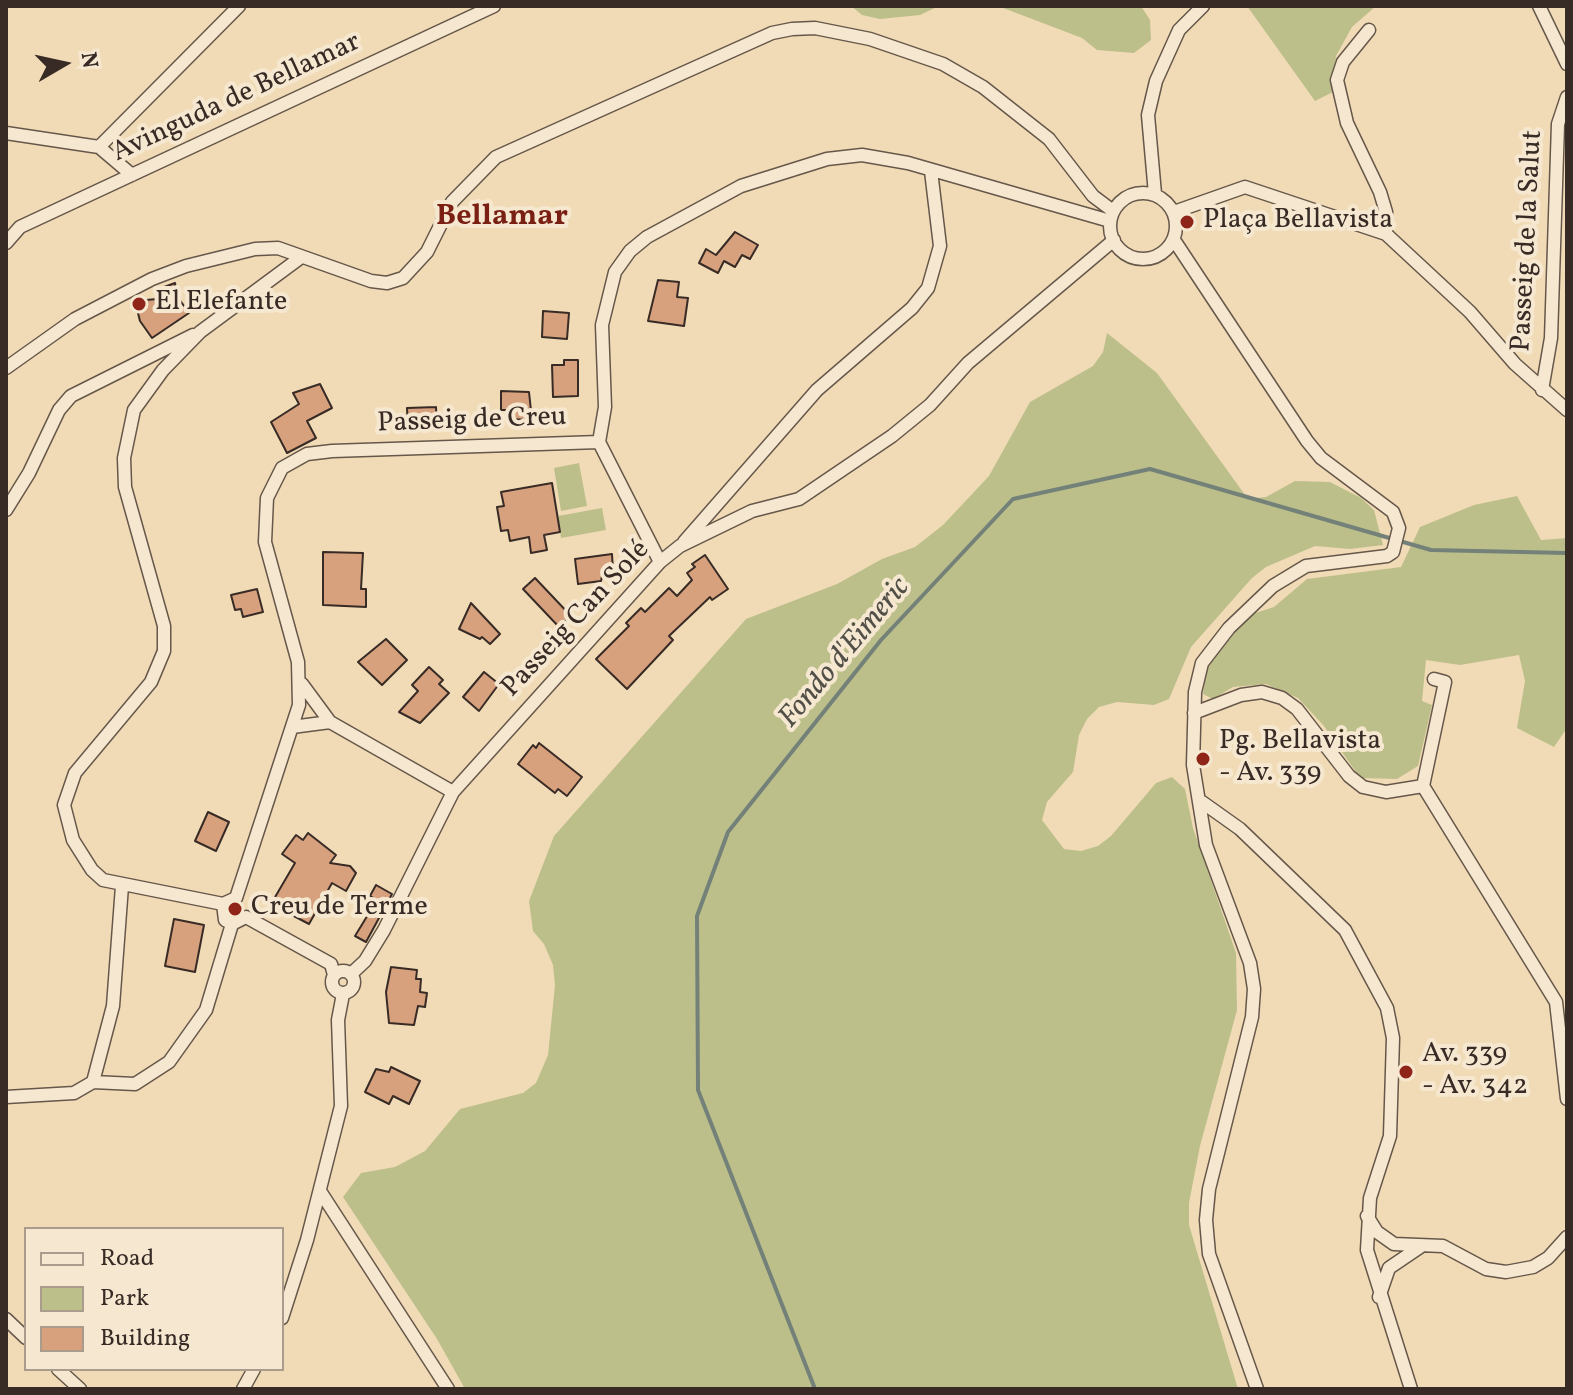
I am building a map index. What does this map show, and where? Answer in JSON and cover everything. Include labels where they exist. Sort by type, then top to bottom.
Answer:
[{"type":"street","points":[[99,147],[239,6]]},
{"type":"street","points":[[1203,6],[1179,30],[1156,81],[1148,115],[1155,194],[1174,212],[1174,240],[1307,441],[1321,458],[1393,512],[1397,540],[1387,556],[1306,566],[1273,586],[1229,628],[1202,663],[1194,713],[1193,765],[1202,802],[1206,845],[1250,963],[1254,989],[1252,1017],[1209,1189],[1206,1220],[1209,1254],[1257,1389]]},
{"type":"street","points":[[1539,6],[1567,64]]},
{"type":"street","name":"Avinguda de Bellamar","points":[[6,243],[20,227],[482,9]]},
{"type":"street","points":[[6,368],[75,319],[175,270],[255,249],[278,248],[371,281],[387,283],[403,278],[427,252],[452,202],[496,157],[757,40],[792,29],[815,28],[870,39],[943,64],[983,87],[1049,139],[1112,216],[1114,240],[1122,251],[1144,259],[1156,257],[1174,240]]},
{"type":"street","points":[[1369,30],[1343,62],[1337,80],[1347,123],[1380,192],[1386,234]]},
{"type":"street","name":"Passeig de la Salut","points":[[1542,390],[1551,338],[1558,124],[1567,97]]},
{"type":"street","points":[[6,133],[99,147],[132,175]]},
{"type":"street","name":"Passeig de Creu","points":[[223,904],[236,898],[292,727],[302,684],[265,542],[264,520],[274,481],[293,459],[332,451],[599,442],[605,407],[602,325],[606,298],[615,272],[630,251],[647,237],[741,186],[827,159],[862,155],[1112,216]]},
{"type":"street","points":[[680,546],[817,390],[912,308],[928,288],[940,246],[931,171]]},
{"type":"street","points":[[1174,212],[1245,187],[1386,234],[1470,312],[1542,390],[1567,410]]},
{"type":"street","points":[[1112,216],[1131,195],[1155,194]]},
{"type":"street","points":[[6,226],[20,227]]},
{"type":"street","name":"Passeig Can Solé","points":[[351,974],[365,961],[384,930],[453,792],[660,562],[680,546],[752,511],[799,499],[892,436],[930,405],[968,363],[1114,240]]},
{"type":"street","points":[[232,924],[221,913],[223,904],[103,880],[92,870],[73,840],[64,805],[75,773],[143,693],[164,651],[164,626],[125,487],[124,458],[134,410],[163,370],[200,332],[300,258]]},
{"type":"street","points":[[6,510],[29,473],[59,410],[71,396],[200,332]]},
{"type":"street","points":[[599,442],[660,562]]},
{"type":"street","points":[[1434,679],[1445,682],[1423,786],[1551,992],[1560,1026],[1567,1099]]},
{"type":"street","points":[[302,684],[330,722],[453,792]]},
{"type":"street","points":[[1194,713],[1241,695],[1262,692],[1282,698],[1297,709],[1349,776],[1363,787],[1386,792],[1423,786]]},
{"type":"street","points":[[292,727],[330,722]]},
{"type":"street","points":[[1202,802],[1240,829],[1345,930],[1387,1008],[1393,1038],[1390,1136],[1367,1216],[1367,1250],[1379,1297],[1411,1389]]},
{"type":"street","points":[[93,1082],[113,1006],[122,886]]},
{"type":"street","points":[[6,1097],[74,1093],[93,1082],[135,1084],[169,1062],[206,1010],[232,924],[246,917],[331,964],[334,975],[332,986],[343,994]]},
{"type":"street","points":[[284,1313],[295,1287],[341,1106],[338,1020],[343,994],[354,985],[351,974],[344,971],[334,975]]},
{"type":"street","points":[[320,1191],[448,1389]]},
{"type":"street","points":[[1367,1216],[1387,1241],[1420,1247],[1443,1246],[1486,1269],[1519,1271],[1548,1258],[1567,1237]]},
{"type":"street","points":[[1379,1297],[1389,1268],[1420,1247]]},
{"type":"street","points":[[6,1319],[24,1336]]},
{"type":"street","points":[[60,1371],[80,1389]]},
{"type":"street","points":[[243,1389],[253,1371]]},
{"type":"green space","points":[[851,6],[939,6],[920,15],[880,19],[862,15]]},
{"type":"green space","points":[[998,6],[1141,6],[1150,20],[1151,40],[1134,53],[1097,50],[1082,38]]},
{"type":"green space","points":[[1247,6],[1376,6],[1352,27],[1336,56],[1333,92],[1315,101]]},
{"type":"green space","points":[[1107,333],[1157,373],[1248,499],[1266,497],[1295,481],[1330,482],[1361,498],[1374,510],[1383,545],[1350,549],[1315,546],[1266,567],[1252,578],[1191,647],[1169,699],[1154,705],[1117,702],[1099,707],[1087,719],[1079,735],[1073,772],[1047,802],[1042,820],[1064,849],[1081,851],[1098,846],[1111,836],[1156,783],[1172,777],[1185,789],[1193,828],[1236,953],[1237,1010],[1200,1146],[1189,1203],[1189,1225],[1238,1389],[465,1389],[437,1339],[343,1197],[361,1173],[395,1167],[425,1151],[460,1109],[523,1093],[536,1083],[548,1055],[555,985],[553,965],[544,944],[533,931],[529,901],[554,836],[746,619],[837,584],[882,559],[915,547],[943,525],[989,476],[1030,402],[1093,366],[1103,352]]},
{"type":"green space","points":[[579,463],[587,506],[561,511],[554,468]]},
{"type":"green space","points":[[1517,496],[1541,540],[1567,538],[1567,728],[1554,747],[1517,728],[1525,681],[1519,655],[1460,665],[1426,660],[1422,701],[1432,705],[1418,766],[1397,779],[1360,778],[1324,726],[1298,698],[1266,684],[1233,687],[1213,699],[1203,694],[1207,667],[1249,615],[1274,607],[1307,579],[1401,567],[1420,527],[1474,505]]},
{"type":"green space","points":[[602,508],[606,530],[561,538],[558,516]]},
{"type":"building","points":[[735,232],[758,245],[750,259],[742,255],[735,267],[724,261],[718,273],[699,263],[706,249],[716,255]]},
{"type":"building","points":[[658,280],[679,282],[677,297],[688,298],[684,326],[648,321]]},
{"type":"building","points":[[175,283],[177,296],[189,313],[152,338],[140,321],[135,301],[157,299],[156,290]]},
{"type":"building","points":[[543,311],[569,313],[567,339],[542,337]]},
{"type":"building","points":[[564,360],[578,360],[578,396],[553,397],[552,365],[564,365]]},
{"type":"building","points":[[320,384],[332,408],[307,421],[316,438],[287,453],[271,422],[299,404],[293,393]]},
{"type":"building","points":[[501,391],[529,392],[532,420],[506,419],[507,410],[501,410]]},
{"type":"building","points":[[436,407],[437,428],[408,428],[407,408]]},
{"type":"building","points":[[552,483],[560,532],[544,535],[547,550],[531,553],[529,537],[510,541],[508,530],[501,531],[497,507],[504,506],[501,492]]},
{"type":"building","points":[[323,552],[363,553],[361,589],[366,589],[366,607],[323,605]]},
{"type":"building","points":[[612,554],[613,571],[603,572],[601,581],[578,584],[575,559]]},
{"type":"building","points":[[705,555],[728,589],[712,600],[710,597],[669,636],[673,640],[627,689],[596,659],[629,626],[626,623],[641,608],[645,612],[669,588],[677,596],[692,580],[687,573],[695,567],[692,564]]},
{"type":"building","points":[[535,578],[571,616],[559,627],[523,589]]},
{"type":"building","points":[[257,589],[263,612],[243,617],[241,609],[235,610],[231,595]]},
{"type":"building","points":[[471,603],[500,634],[490,644],[482,637],[480,639],[459,629]]},
{"type":"building","points":[[386,639],[407,660],[382,685],[358,662]]},
{"type":"building","points":[[429,667],[443,680],[439,684],[449,693],[420,723],[399,712],[418,691],[412,685]]},
{"type":"building","points":[[484,672],[499,684],[479,711],[463,697]]},
{"type":"building","points":[[539,743],[582,777],[567,796],[558,789],[555,793],[518,764],[533,745],[536,748]]},
{"type":"building","points":[[208,812],[229,822],[216,851],[195,841]]},
{"type":"building","points":[[308,833],[336,855],[330,863],[350,866],[356,873],[346,891],[332,883],[309,924],[271,904],[295,863],[282,854],[296,835],[303,840]]},
{"type":"building","points":[[376,885],[392,894],[366,942],[355,936],[377,900],[370,896]]},
{"type":"building","points":[[174,919],[204,925],[195,972],[165,966]]},
{"type":"building","points":[[391,967],[417,970],[416,979],[421,979],[420,992],[427,993],[425,1007],[418,1006],[414,1025],[389,1023],[386,992]]},
{"type":"building","points":[[391,1067],[420,1081],[409,1104],[393,1096],[389,1104],[365,1092],[376,1069],[389,1072]]},
{"type":"waterway","name":"Fondo d'Eimeric","points":[[815,1389],[698,1090],[697,916],[728,832],[881,640],[1013,499],[1150,469],[1431,550],[1567,553]]},
{"type":"place","name":"Plaça Bellavista","points":[[1187,222]]},
{"type":"place","name":"El Elefante","points":[[139,304]]},
{"type":"place","name":"Pg. Bellavista - Av. 339","points":[[1203,759]]},
{"type":"place","name":"Creu de Terme","points":[[235,909]]},
{"type":"place","name":"Av. 339 - Av. 342","points":[[1406,1072]]},
{"type":"district","name":"Bellamar","points":[[502,218]]}]
